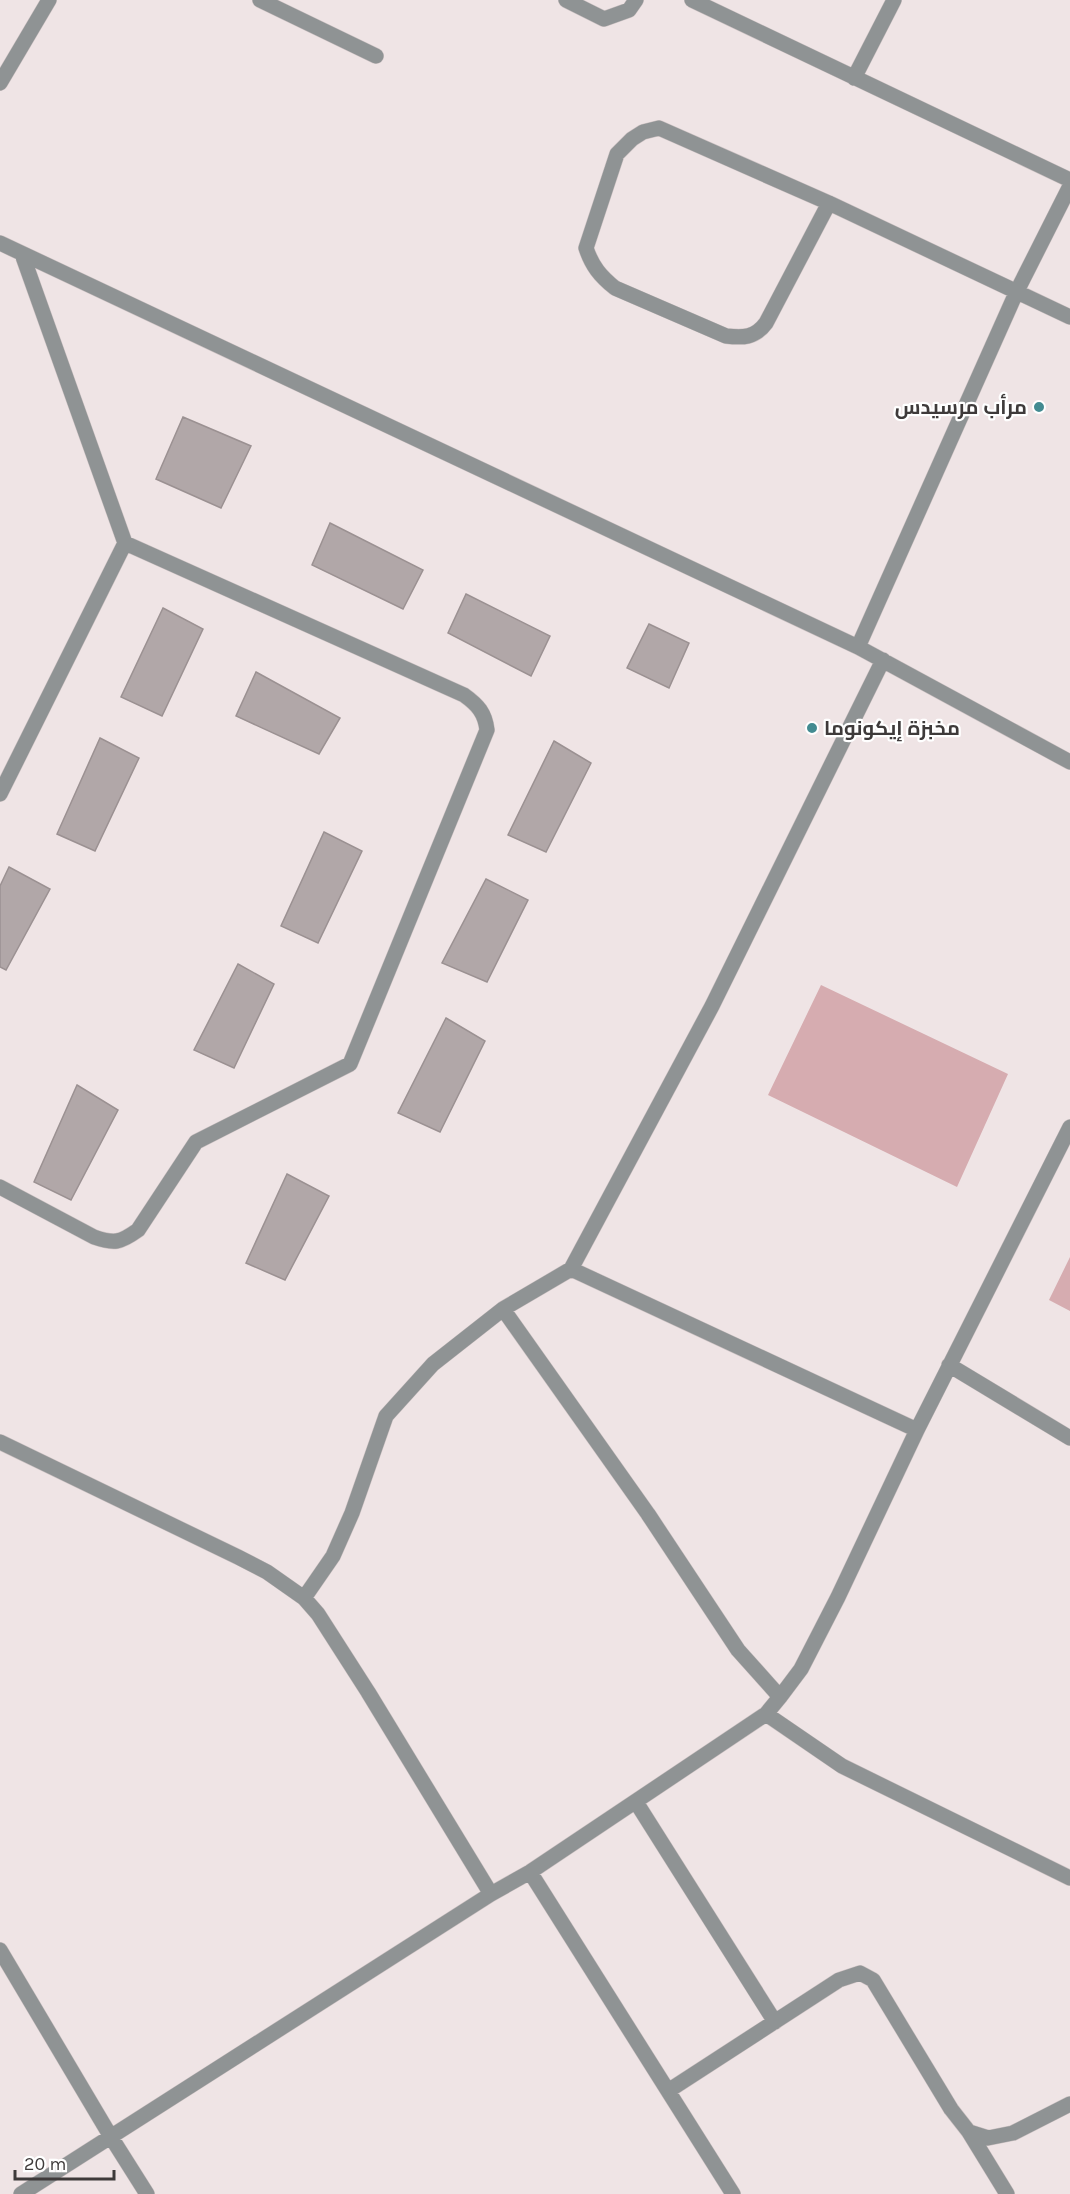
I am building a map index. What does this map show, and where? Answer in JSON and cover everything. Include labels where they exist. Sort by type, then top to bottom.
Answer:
[{"type":"street","points":[[1,78],[50,0]]},
{"type":"street","points":[[260,0],[375,56]]},
{"type":"street","points":[[566,0],[604,19],[629,10],[636,0]]},
{"type":"street","points":[[692,0],[1070,180]]},
{"type":"street","points":[[854,78],[894,0]]},
{"type":"street","points":[[829,203],[766,323],[759,332],[743,338],[726,336],[615,288],[600,275],[590,262],[586,248],[617,154],[643,132],[659,128],[829,203],[1070,317]]},
{"type":"street","points":[[858,647],[1016,292],[1070,186]]},
{"type":"street","points":[[0,243],[858,647],[1070,762]]},
{"type":"street","points":[[0,794],[124,543],[22,254]]},
{"type":"street","points":[[0,1187],[94,1237],[111,1243],[125,1239],[138,1230],[196,1142],[350,1064],[488,730],[486,719],[478,705],[464,695],[124,543]]},
{"type":"street","points":[[304,1598],[333,1556],[352,1513],[386,1416],[433,1364],[503,1309],[571,1269],[712,1006],[883,660]]},
{"type":"street","points":[[21,2194],[491,1894],[530,1872],[766,1714],[801,1668],[838,1597],[949,1365],[1070,1127]]},
{"type":"street","points":[[571,1269],[917,1430]]},
{"type":"street","points":[[503,1309],[648,1514],[738,1650],[780,1697]]},
{"type":"street","points":[[949,1365],[1070,1438]]},
{"type":"street","points":[[0,1442],[248,1562],[267,1572],[304,1598],[318,1614],[368,1692],[491,1894]]},
{"type":"street","points":[[766,1714],[842,1766],[1070,1878]]},
{"type":"street","points":[[636,1802],[775,2022]]},
{"type":"street","points":[[530,1872],[733,2194]]},
{"type":"street","points":[[0,1950],[111,2138],[147,2194]]},
{"type":"street","points":[[668,2091],[839,1980],[860,1973],[873,1980],[951,2109],[969,2132],[1007,2194]]},
{"type":"street","points":[[969,2132],[988,2138],[1013,2133],[1070,2104]]},
{"type":"shaded area","points":[[821,985],[1008,1074],[957,1187],[768,1095]]},
{"type":"shaded area","points":[[1070,1257],[1070,1311],[1049,1300]]},
{"type":"building","points":[[183,417],[251,446],[221,508],[156,479]]},
{"type":"building","points":[[330,523],[423,570],[403,609],[312,565]]},
{"type":"building","points":[[466,594],[550,636],[531,676],[448,633]]},
{"type":"building","points":[[163,608],[203,629],[162,716],[121,697]]},
{"type":"building","points":[[649,624],[689,643],[669,688],[627,668]]},
{"type":"building","points":[[256,672],[340,718],[319,754],[236,716]]},
{"type":"building","points":[[100,738],[139,758],[95,851],[57,834]]},
{"type":"building","points":[[554,741],[591,763],[546,852],[508,835]]},
{"type":"building","points":[[324,832],[362,851],[318,943],[281,926]]},
{"type":"building","points":[[9,867],[50,889],[6,970],[0,967],[0,886]]},
{"type":"building","points":[[486,879],[528,900],[487,982],[442,963]]},
{"type":"building","points":[[238,964],[274,984],[234,1068],[194,1050]]},
{"type":"building","points":[[446,1018],[485,1041],[440,1132],[398,1113]]},
{"type":"building","points":[[77,1085],[118,1110],[71,1200],[34,1182]]},
{"type":"building","points":[[287,1174],[329,1196],[285,1280],[246,1263]]},
{"type":"place","name":"مرأب مرسيدس","points":[[1039,407]]},
{"type":"place","name":"مخبزة إيكونوما","points":[[812,728]]}]
